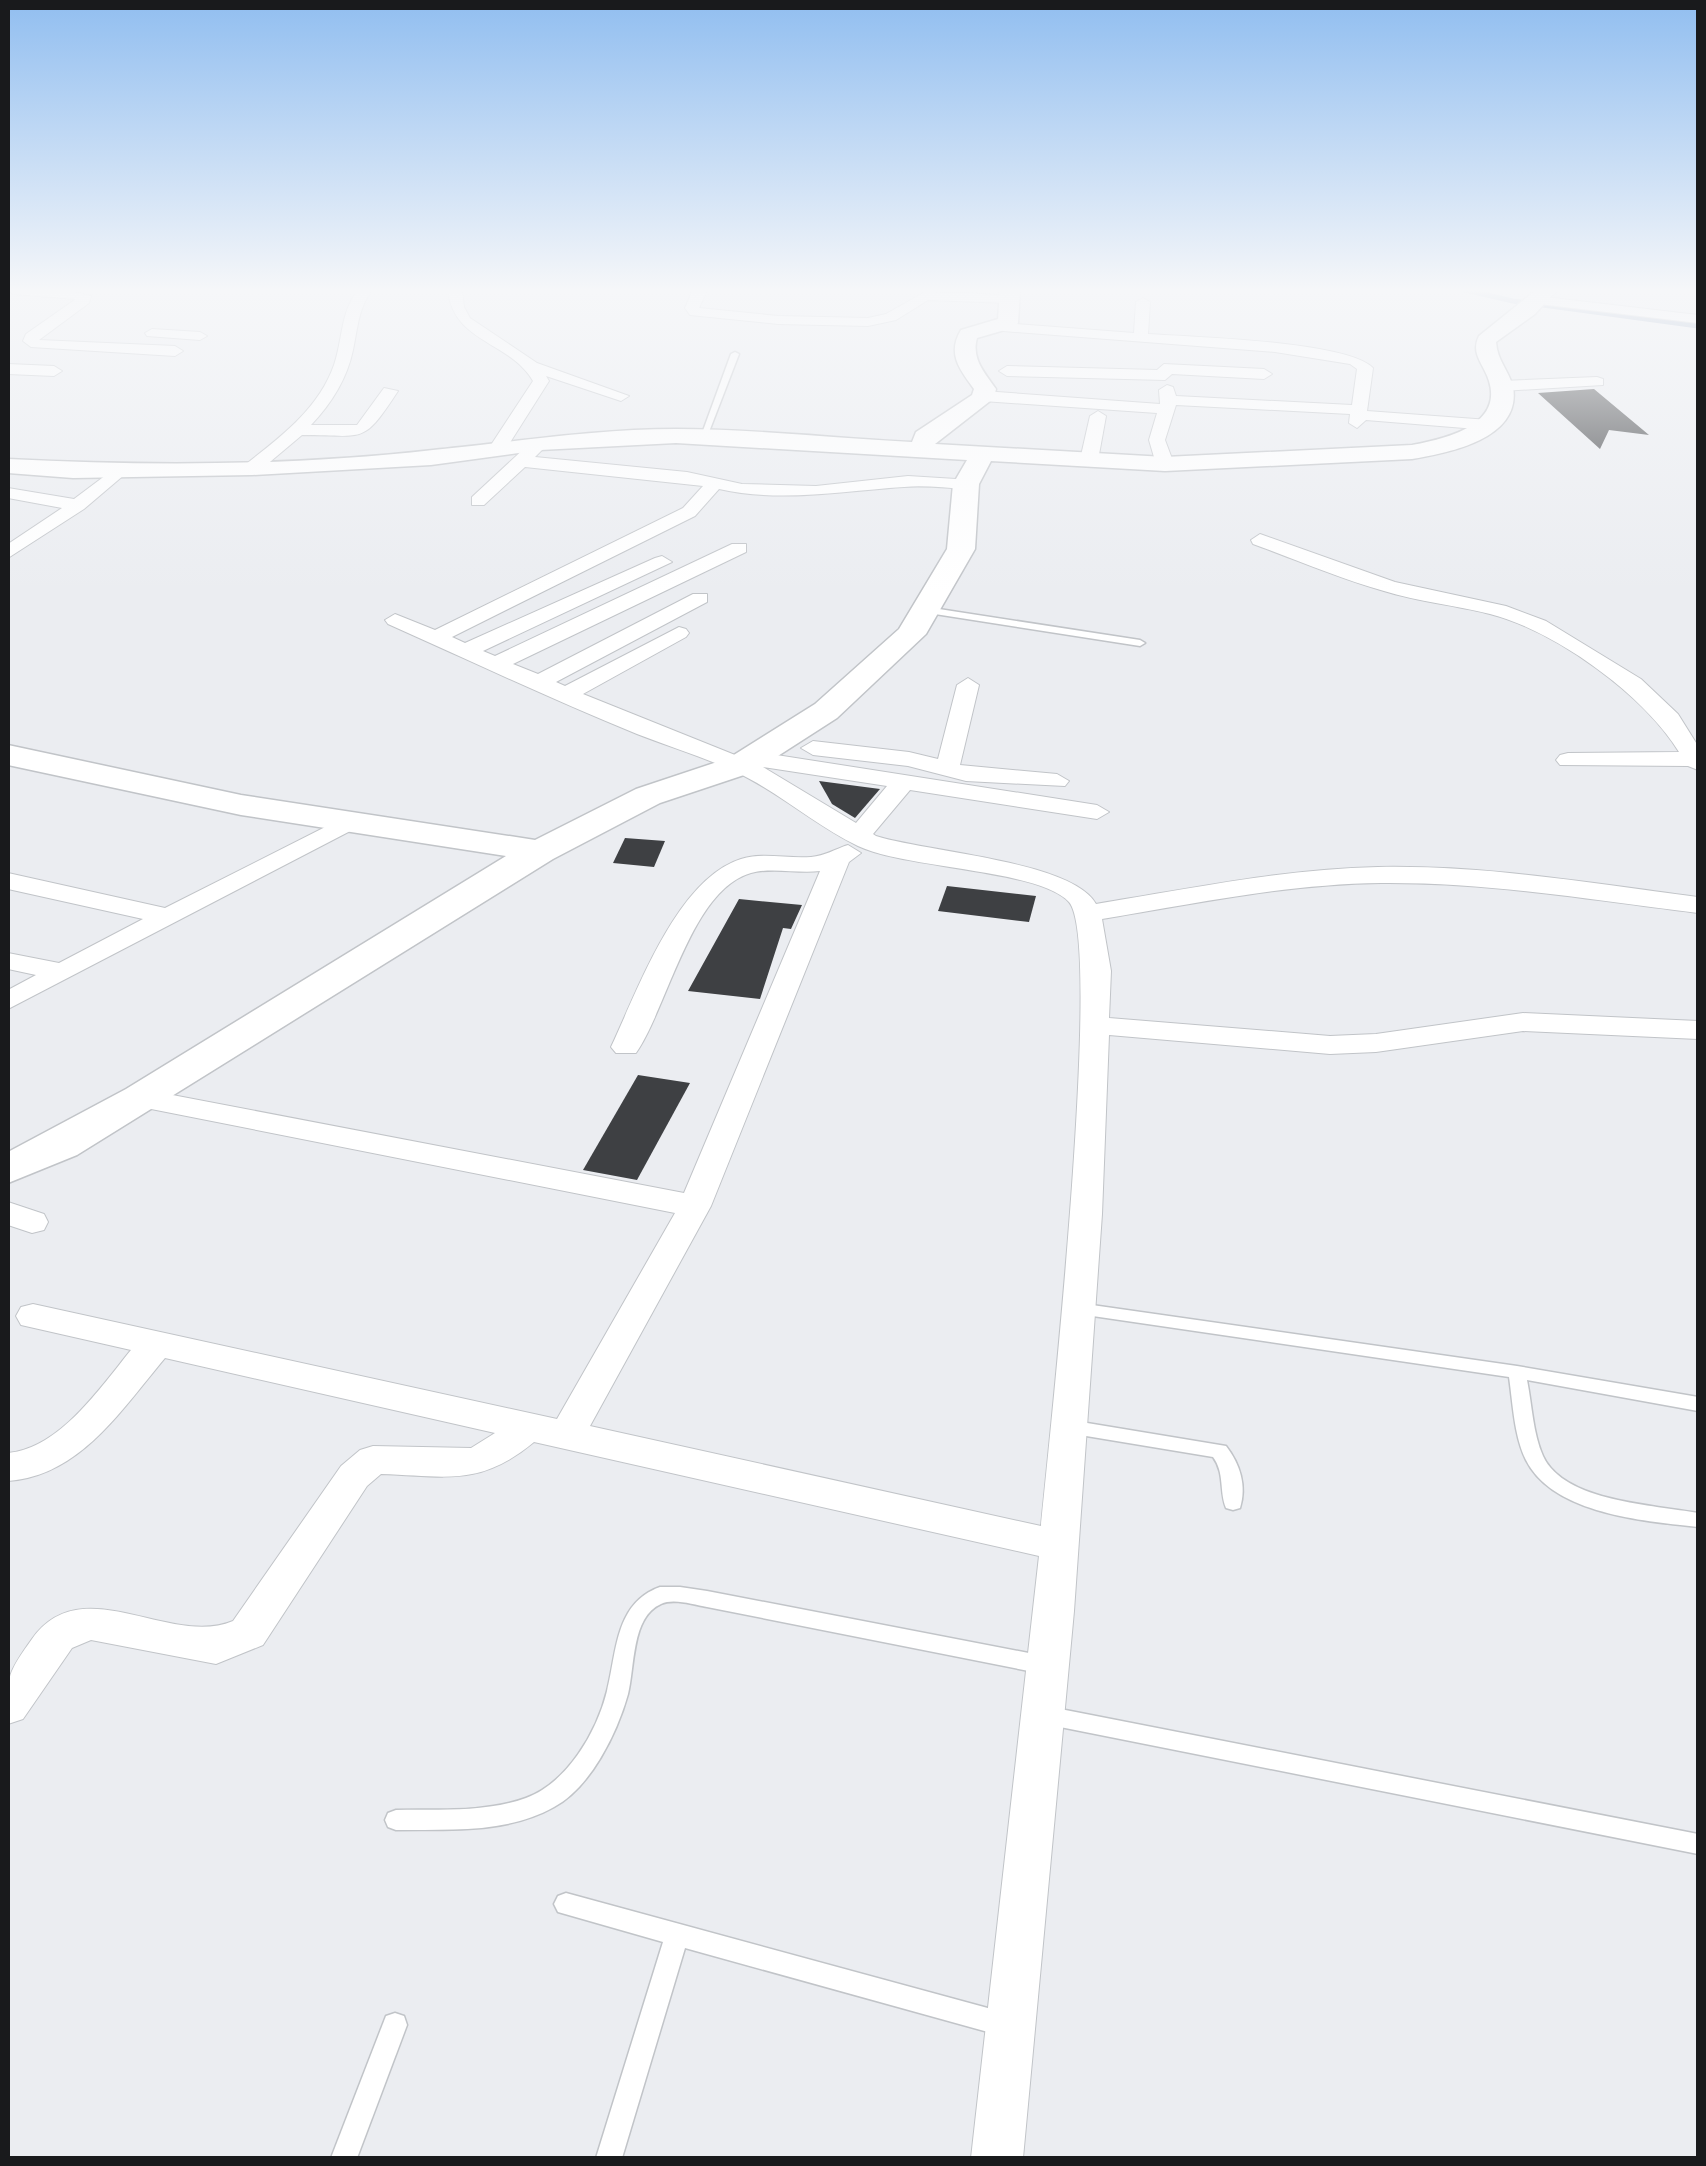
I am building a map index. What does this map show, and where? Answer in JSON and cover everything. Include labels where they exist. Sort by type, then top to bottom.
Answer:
[{"type":"street","points":[[252,468],[302,430],[328,391]]},
{"type":"street","points":[[498,448],[537,391]]},
{"type":"street","points":[[606,391],[621,396]]},
{"type":"street","points":[[924,449],[924,437],[974,407],[984,391]]},
{"type":"street","points":[[1165,391],[1157,440],[1165,464]]},
{"type":"street","points":[[1358,416],[1362,391]]},
{"type":"street","points":[[8,466],[118,470],[252,468],[431,458],[540,443],[702,437],[1165,464],[1412,452],[1444,447],[1489,425],[1499,410],[1501,391]]},
{"type":"street","points":[[302,430],[366,427],[390,392]]},
{"type":"street","points":[[983,396],[1489,425]]},
{"type":"street","points":[[1088,460],[1098,416]]},
{"type":"street","points":[[478,502],[540,443]]},
{"type":"street","points":[[8,1170],[61,1145],[141,1098],[540,851],[648,796],[756,755],[826,711],[911,634],[926,610],[962,549],[966,484],[984,452]]},
{"type":"street","points":[[521,461],[687,477],[742,489],[816,491],[908,481],[966,484]]},
{"type":"street","points":[[8,552],[78,505],[118,470]]},
{"type":"street","points":[[436,637],[688,512],[714,484]]},
{"type":"street","points":[[8,493],[78,505]]},
{"type":"street","points":[[626,526],[404,624],[644,728],[756,755],[1096,812]]},
{"type":"street","points":[[8,528],[36,532]]},
{"type":"street","points":[[1260,540],[1390,587],[1499,610],[1539,625],[1633,684],[1670,719],[1697,761]]},
{"type":"street","points":[[467,650],[692,548]]},
{"type":"street","points":[[497,663],[739,548]]},
{"type":"street","points":[[541,682],[700,598]]},
{"type":"street","points":[[569,693],[679,633]]},
{"type":"street","points":[[946,770],[968,685]]},
{"type":"street","points":[[8,755],[241,805],[540,851]]},
{"type":"street","points":[[756,755],[909,759],[946,770],[1057,781]]},
{"type":"street","points":[[756,755],[785,787],[854,845],[1043,878],[1078,895],[1088,913],[1098,971],[1060,1545],[997,2158]]},
{"type":"street","points":[[1568,760],[1697,761]]},
{"type":"street","points":[[568,1435],[695,1206],[854,845],[904,782]]},
{"type":"street","points":[[8,1001],[347,823]]},
{"type":"street","points":[[626,1047],[692,911],[730,873],[743,866],[817,866],[854,845]]},
{"type":"street","points":[[1088,913],[1321,878],[1380,875],[1454,878],[1698,905]]},
{"type":"street","points":[[8,881],[168,917]]},
{"type":"street","points":[[8,961],[63,972]]},
{"type":"street","points":[[1095,1026],[1330,1045],[1376,1043],[1523,1022],[1698,1030]]},
{"type":"street","points":[[141,1098],[695,1206]]},
{"type":"street","points":[[33,1316],[1060,1545]]},
{"type":"street","points":[[8,1467],[41,1461],[64,1446],[156,1344]]},
{"type":"street","points":[[8,1706],[57,1636],[90,1623],[216,1647],[248,1634],[354,1476],[373,1460],[474,1462],[496,1454],[528,1426]]},
{"type":"lane","points":[[702,437],[720,391]]},
{"type":"lane","points":[[926,610],[1140,643]]},
{"type":"lane","points":[[1078,1309],[1517,1372],[1698,1404]]},
{"type":"lane","points":[[1517,1372],[1534,1458],[1548,1479],[1574,1494],[1612,1505],[1698,1520]]},
{"type":"lane","points":[[1068,1427],[1219,1450],[1227,1458],[1233,1483],[1232,1504]]},
{"type":"lane","points":[[396,1820],[504,1816],[549,1799],[587,1760],[616,1698],[631,1623],[656,1597],[678,1594],[707,1599],[1048,1666]]},
{"type":"lane","points":[[1043,1714],[1698,1844]]},
{"type":"lane","points":[[566,1904],[1011,2026]]},
{"type":"lane","points":[[609,2158],[677,1934]]},
{"type":"lane","points":[[344,2158],[395,2026]]},
{"type":"building","points":[[1596,391],[1649,435],[1609,430],[1600,449],[1538,393]]},
{"type":"building","points":[[819,781],[880,789],[855,818],[832,804]]},
{"type":"building","points":[[625,838],[665,841],[654,867],[613,863]]},
{"type":"building","points":[[947,886],[1036,896],[1029,922],[938,911]]},
{"type":"building","points":[[739,899],[802,905],[791,929],[783,928],[760,999],[688,991]]},
{"type":"building","points":[[638,1075],[690,1083],[637,1180],[583,1170]]}]
